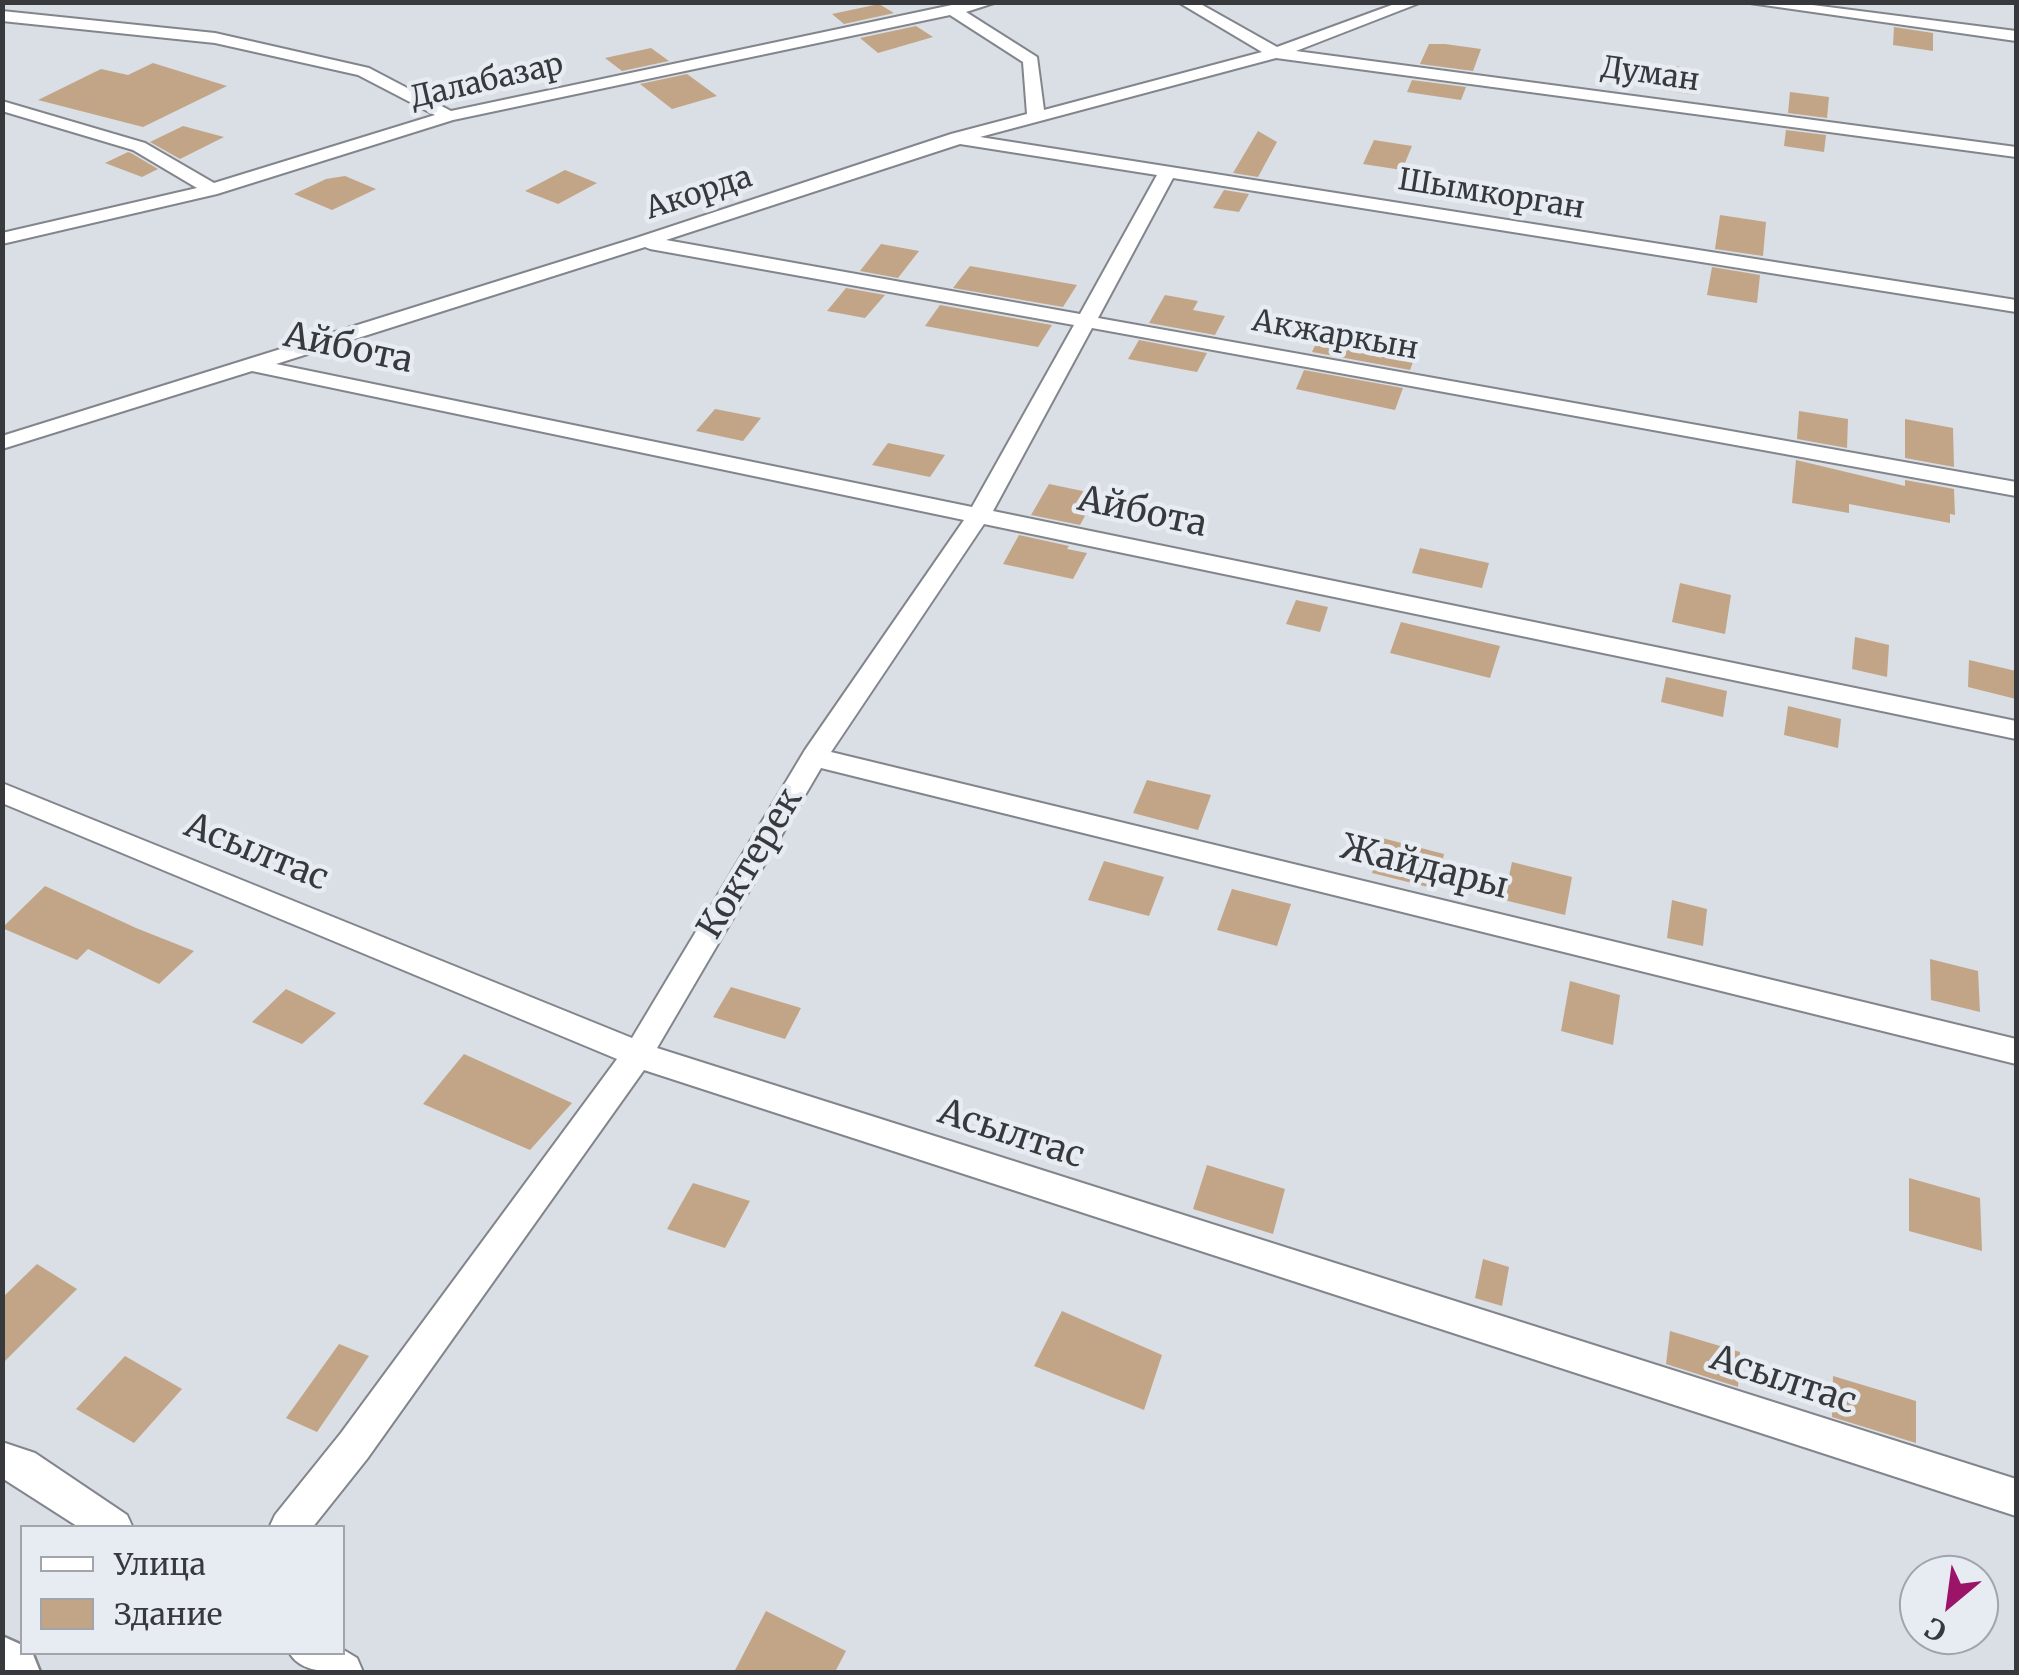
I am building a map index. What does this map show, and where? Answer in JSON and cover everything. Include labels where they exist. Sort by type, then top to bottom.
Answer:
[{"type":"main road","points":[[2,1665],[11,1672]]},
{"type":"street","name":"Далабазар","points":[[2,239],[211,190],[449,116],[990,2]]},
{"type":"street","points":[[1185,2],[1276,52]]},
{"type":"street","name":"Акорда","points":[[2,443],[643,242],[957,138],[1276,52],[1415,2]]},
{"type":"street","points":[[1750,2],[2016,36]]},
{"type":"street","points":[[953,10],[1030,60],[1028,134],[1046,152]]},
{"type":"street","points":[[2,16],[215,38],[363,71],[449,116]]},
{"type":"street","name":"Думан","points":[[1276,52],[2016,152]]},
{"type":"street","points":[[2,106],[101,133],[184,166],[211,190]]},
{"type":"street","name":"Шымкорган","points":[[957,138],[2016,306]]},
{"type":"street","name":"Коктерек","points":[[290,1525],[354,1446],[638,1054],[814,757],[979,515],[1168,172]]},
{"type":"street","name":"Акжаркын","points":[[643,242],[2016,489]]},
{"type":"street","name":"Айбота","points":[[252,365],[2016,730]]},
{"type":"street","name":"Жайдары","points":[[814,757],[2016,1052]]},
{"type":"street","name":"Асылтас","points":[[2,792],[638,1054],[2016,1498]]},
{"type":"street","points":[[2,1460],[22,1466],[110,1525]]},
{"type":"street","points":[[314,1655],[343,1672]]},
{"type":"building","points":[[879,4],[894,13],[844,24],[832,14]]},
{"type":"building","points":[[916,26],[933,37],[878,53],[860,38]]},
{"type":"building","points":[[1894,27],[1933,33],[1933,51],[1893,45]]},
{"type":"building","points":[[1429,44],[1481,49],[1473,71],[1420,64]]},
{"type":"building","points":[[651,48],[669,61],[622,71],[605,58]]},
{"type":"building","points":[[153,63],[227,86],[143,127],[38,100],[101,69],[128,75]]},
{"type":"building","points":[[1667,65],[1702,70],[1697,95],[1662,90]]},
{"type":"building","points":[[687,74],[717,96],[672,109],[640,84]]},
{"type":"building","points":[[1412,80],[1466,87],[1461,100],[1407,92]]},
{"type":"building","points":[[1790,92],[1829,97],[1827,118],[1788,113]]},
{"type":"building","points":[[183,126],[224,137],[180,159],[150,142]]},
{"type":"building","points":[[1786,130],[1826,135],[1824,152],[1784,146]]},
{"type":"building","points":[[1258,131],[1277,142],[1258,177],[1233,173]]},
{"type":"building","points":[[1374,140],[1412,146],[1402,170],[1363,164]]},
{"type":"building","points":[[128,152],[158,169],[142,177],[105,163]]},
{"type":"building","points":[[565,170],[597,183],[558,204],[525,191]]},
{"type":"building","points":[[345,176],[376,189],[332,210],[294,194],[326,179]]},
{"type":"building","points":[[1224,190],[1249,194],[1239,212],[1213,208]]},
{"type":"building","points":[[1720,215],[1766,222],[1763,256],[1715,249]]},
{"type":"building","points":[[881,244],[919,251],[898,278],[860,271]]},
{"type":"building","points":[[970,266],[1077,285],[1063,307],[953,288]]},
{"type":"building","points":[[1712,267],[1760,275],[1757,303],[1707,295]]},
{"type":"building","points":[[846,288],[885,295],[865,318],[827,311]]},
{"type":"building","points":[[1165,295],[1198,301],[1193,310],[1225,316],[1215,335],[1149,323]]},
{"type":"building","points":[[940,305],[1052,325],[1038,347],[925,326]]},
{"type":"building","points":[[1322,331],[1420,343],[1410,370],[1312,352]]},
{"type":"building","points":[[1139,340],[1207,353],[1197,372],[1128,359]]},
{"type":"building","points":[[1304,370],[1403,388],[1395,410],[1296,389]]},
{"type":"building","points":[[715,409],[761,418],[743,441],[696,431]]},
{"type":"building","points":[[1799,411],[1848,419],[1847,448],[1797,439]]},
{"type":"building","points":[[1905,419],[1953,428],[1954,467],[1905,458]]},
{"type":"building","points":[[888,443],[945,455],[930,477],[872,465]]},
{"type":"building","points":[[1796,460],[1905,486],[1905,480],[1954,489],[1955,515],[1950,514],[1950,523],[1849,504],[1849,513],[1792,503]]},
{"type":"building","points":[[1049,484],[1097,494],[1080,525],[1031,515]]},
{"type":"building","points":[[1019,535],[1087,553],[1073,579],[1003,564]]},
{"type":"building","points":[[1420,548],[1489,563],[1482,588],[1412,573]]},
{"type":"building","points":[[1680,583],[1731,595],[1725,634],[1672,622]]},
{"type":"building","points":[[1296,600],[1328,607],[1320,632],[1286,624]]},
{"type":"building","points":[[1401,622],[1500,646],[1490,678],[1390,653]]},
{"type":"building","points":[[1855,637],[1889,645],[1887,677],[1852,669]]},
{"type":"building","points":[[1969,660],[2016,671],[2016,699],[1968,687]]},
{"type":"building","points":[[1666,677],[1727,691],[1723,717],[1661,702]]},
{"type":"building","points":[[1788,706],[1841,719],[1838,748],[1784,735]]},
{"type":"building","points":[[1147,780],[1211,795],[1198,830],[1133,813]]},
{"type":"building","points":[[1382,838],[1444,854],[1436,889],[1372,873]]},
{"type":"building","points":[[1104,861],[1164,877],[1149,916],[1088,900]]},
{"type":"building","points":[[1512,862],[1572,877],[1565,915],[1504,900]]},
{"type":"building","points":[[45,886],[194,951],[159,984],[88,949],[77,960],[2,928]]},
{"type":"building","points":[[1232,889],[1291,904],[1277,946],[1217,930]]},
{"type":"building","points":[[1672,900],[1707,909],[1703,946],[1667,938]]},
{"type":"building","points":[[1930,959],[1978,971],[1980,1012],[1931,1000]]},
{"type":"building","points":[[1570,981],[1620,995],[1613,1045],[1561,1031]]},
{"type":"building","points":[[731,987],[801,1008],[785,1039],[713,1017]]},
{"type":"building","points":[[286,989],[336,1013],[302,1044],[252,1022]]},
{"type":"building","points":[[464,1054],[572,1103],[530,1150],[423,1104]]},
{"type":"building","points":[[1207,1165],[1285,1189],[1273,1234],[1193,1209]]},
{"type":"building","points":[[1909,1178],[1980,1198],[1982,1251],[1909,1231]]},
{"type":"building","points":[[693,1183],[750,1201],[725,1248],[667,1229]]},
{"type":"building","points":[[1483,1259],[1509,1267],[1502,1306],[1475,1298]]},
{"type":"building","points":[[37,1264],[77,1289],[2,1364],[2,1298]]},
{"type":"building","points":[[1062,1311],[1162,1355],[1144,1410],[1034,1366]]},
{"type":"building","points":[[1670,1331],[1740,1352],[1738,1387],[1666,1364]]},
{"type":"building","points":[[339,1344],[369,1356],[317,1432],[286,1418]]},
{"type":"building","points":[[125,1356],[182,1389],[134,1443],[76,1409]]},
{"type":"building","points":[[1833,1376],[1916,1401],[1916,1443],[1832,1417]]},
{"type":"building","points":[[766,1611],[846,1651],[835,1672],[734,1672]]}]
